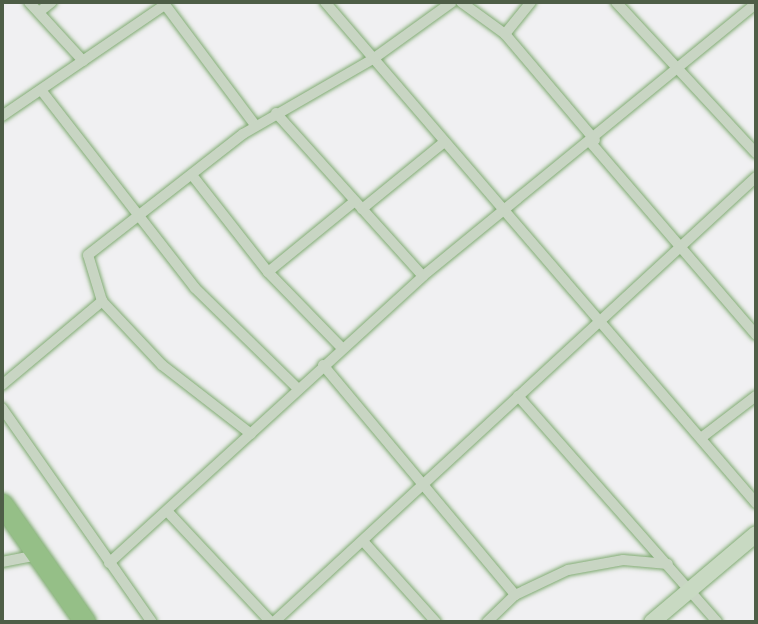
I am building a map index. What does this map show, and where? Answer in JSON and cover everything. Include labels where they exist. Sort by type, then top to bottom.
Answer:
[{"type":"highway","points":[[2,504],[85,622]]},
{"type":"main road","points":[[652,622],[756,534]]},
{"type":"street","points":[[29,2],[83,61]]},
{"type":"street","points":[[39,12],[52,2]]},
{"type":"street","points":[[325,2],[756,503]]},
{"type":"street","points":[[251,434],[162,365],[102,301],[88,255],[255,125],[373,59],[452,2]]},
{"type":"street","points":[[461,2],[505,34],[756,335]]},
{"type":"street","points":[[505,34],[531,2]]},
{"type":"street","points":[[616,2],[680,67],[756,153]]},
{"type":"street","points":[[2,116],[164,3],[255,125]]},
{"type":"street","points":[[109,563],[251,434],[297,388],[423,276],[593,141],[754,3]]},
{"type":"street","points":[[41,90],[195,288],[297,388]]},
{"type":"street","points":[[276,113],[423,276]]},
{"type":"street","points":[[268,272],[443,142]]},
{"type":"street","points":[[192,175],[268,272],[342,348]]},
{"type":"street","points":[[167,511],[272,622],[756,177]]},
{"type":"street","points":[[2,385],[102,301]]},
{"type":"street","points":[[323,365],[426,481],[515,596]]},
{"type":"street","points":[[518,396],[717,622]]},
{"type":"street","points":[[701,438],[756,396]]},
{"type":"street","points":[[2,408],[152,622]]},
{"type":"street","points":[[363,541],[436,622]]},
{"type":"street","points":[[2,562],[39,555]]},
{"type":"street","points":[[487,622],[515,596],[596,561],[668,564]]}]
